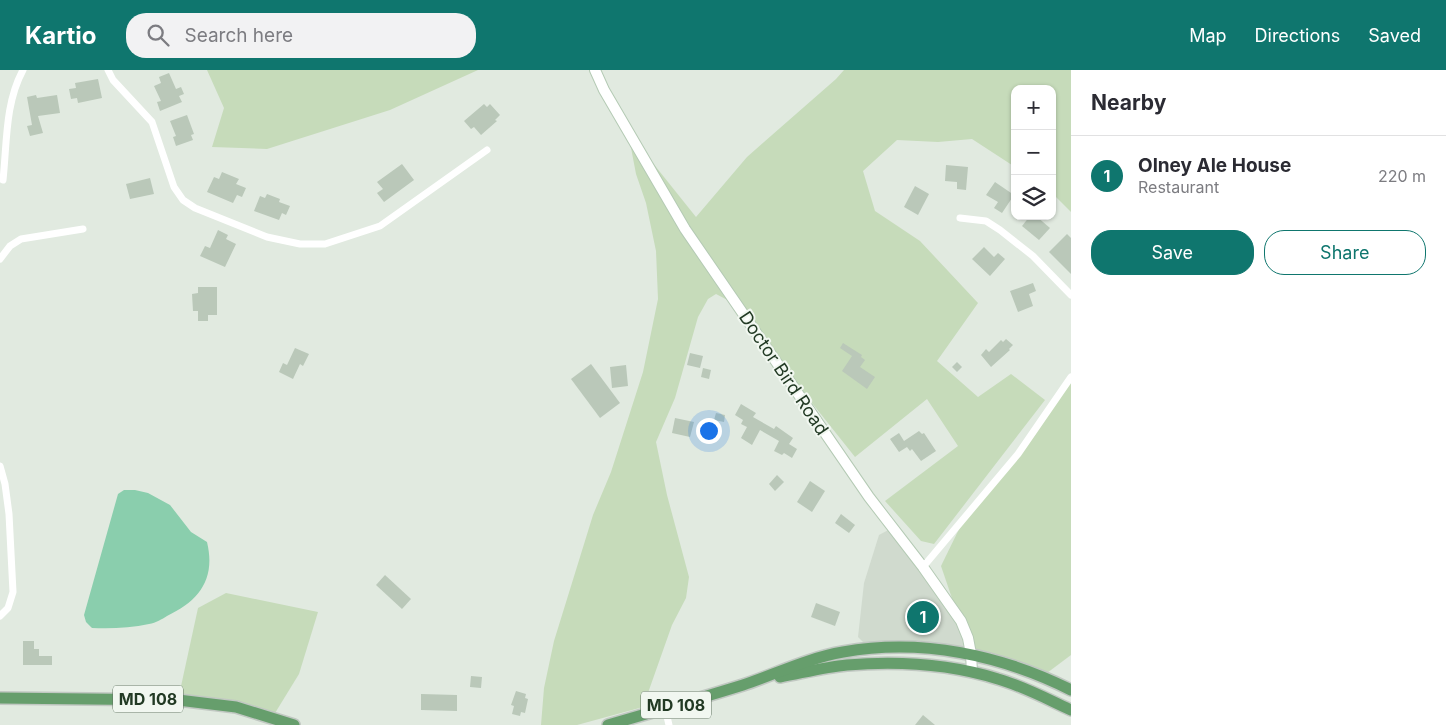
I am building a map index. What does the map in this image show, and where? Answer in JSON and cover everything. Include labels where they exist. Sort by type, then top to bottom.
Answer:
[{"type":"main road","name":"Doctor Bird Road","points":[[595,70],[604,90],[685,229],[869,497],[923,567],[960,621],[968,638],[972,672]]},
{"type":"main road","name":"MD 108","points":[[608,725],[744,684],[811,660],[843,652],[870,649],[921,648],[971,654],[1043,676],[1071,690]]},
{"type":"main road","name":"MD 108","points":[[744,684],[814,670],[871,664],[920,665],[972,672],[998,679],[1071,710]]},
{"type":"main road","name":"MD 108","points":[[0,698],[178,700],[236,707],[294,725]]},
{"type":"street","points":[[3,180],[11,103],[16,84],[23,70]]},
{"type":"street","points":[[108,70],[113,80],[152,122],[174,187],[183,200],[195,208],[267,237],[300,244],[325,244],[355,236],[380,226],[487,150]]},
{"type":"street","points":[[960,218],[986,221],[1000,230],[1033,256],[1071,295]]},
{"type":"street","points":[[0,260],[10,246],[21,239],[83,229]]},
{"type":"street","points":[[923,567],[1018,454],[1071,377]]},
{"type":"street","points":[[0,466],[5,484],[9,514],[13,592],[8,608],[0,616]]},
{"type":"street","points":[[664,708],[670,725]]},
{"type":"shaded area","points":[[207,70],[478,70],[390,110],[267,149],[212,147],[224,108]]},
{"type":"shaded area","points":[[844,70],[1071,70],[1071,212],[1056,197],[1056,85],[1011,85],[1011,164],[972,139],[938,142],[897,140],[863,171],[875,211],[920,241],[978,303],[937,361],[978,397],[1011,374],[1045,400],[934,544],[921,541],[885,501],[958,446],[927,399],[855,457],[757,334],[739,306],[716,294],[708,299],[698,317],[675,398],[656,442],[667,495],[689,577],[686,598],[672,625],[643,707],[577,725],[541,725],[544,688],[554,641],[593,515],[611,472],[643,372],[658,299],[656,251],[646,203],[636,174],[628,132],[696,217],[747,157]]},
{"type":"shaded area","points":[[1071,380],[1071,655],[1043,676],[971,654],[941,566],[963,521]]},
{"type":"shaded area","points":[[124,490],[148,493],[170,505],[191,532],[207,542],[209,567],[207,578],[196,596],[188,603],[156,622],[128,627],[92,628],[86,622],[84,615],[118,494]]},
{"type":"shaded area","points":[[892,528],[960,619],[971,654],[870,649],[858,637],[864,583],[879,535]]},
{"type":"shaded area","points":[[226,593],[318,612],[299,674],[272,718],[178,700],[198,608]]},
{"type":"building","points":[[169,73],[176,89],[181,87],[184,94],[179,96],[182,102],[160,111],[157,102],[161,101],[154,86],[161,83],[159,77]]},
{"type":"building","points":[[98,79],[102,98],[78,103],[77,98],[71,99],[69,89],[76,88],[75,83]]},
{"type":"building","points":[[36,95],[37,98],[57,95],[60,113],[38,116],[43,133],[30,136],[27,126],[32,125],[27,97]]},
{"type":"building","points":[[484,104],[487,107],[490,104],[500,115],[495,120],[497,121],[481,135],[474,127],[471,129],[464,121]]},
{"type":"building","points":[[187,115],[194,134],[191,135],[193,140],[176,146],[173,137],[176,136],[170,121]]},
{"type":"building","points":[[402,164],[414,180],[384,202],[377,193],[383,189],[377,182]]},
{"type":"building","points":[[946,165],[968,167],[966,190],[957,189],[957,182],[945,181]]},
{"type":"building","points":[[222,172],[239,179],[236,184],[246,188],[242,197],[237,195],[233,203],[207,192],[214,177],[219,179]]},
{"type":"building","points":[[150,178],[154,194],[130,199],[126,184]]},
{"type":"building","points":[[995,182],[1011,193],[1011,200],[1002,213],[994,208],[998,202],[986,195]]},
{"type":"building","points":[[915,186],[929,194],[918,215],[904,207]]},
{"type":"building","points":[[267,194],[280,199],[279,202],[290,206],[286,215],[282,213],[279,220],[254,211],[260,196],[265,198]]},
{"type":"building","points":[[1027,220],[1041,220],[1050,228],[1039,240],[1022,226]]},
{"type":"building","points":[[218,230],[228,235],[226,239],[236,244],[225,267],[200,256],[205,246],[210,248]]},
{"type":"building","points":[[1067,234],[1071,238],[1071,274],[1049,252]]},
{"type":"building","points":[[984,247],[994,257],[998,253],[1005,259],[990,276],[972,259]]},
{"type":"building","points":[[1033,283],[1036,291],[1029,294],[1033,306],[1018,312],[1010,291]]},
{"type":"building","points":[[198,287],[217,287],[217,315],[208,315],[208,321],[198,321],[198,311],[193,311],[192,294],[198,293]]},
{"type":"building","points":[[1006,339],[1013,345],[991,367],[981,355],[986,349],[989,352],[1001,340],[1003,342]]},
{"type":"building","points":[[843,343],[862,355],[861,357],[865,360],[860,367],[875,377],[867,389],[842,371],[852,356],[840,348]]},
{"type":"building","points":[[295,348],[309,354],[303,366],[300,364],[293,379],[279,372],[283,363],[287,365]]},
{"type":"building","points":[[690,353],[703,356],[700,368],[687,365]]},
{"type":"building","points":[[957,362],[962,367],[957,372],[952,367]]},
{"type":"building","points":[[591,364],[620,403],[600,418],[571,379]]},
{"type":"building","points":[[626,365],[628,386],[612,388],[610,367]]},
{"type":"building","points":[[703,368],[711,370],[709,379],[701,377]]},
{"type":"building","points":[[741,404],[756,413],[753,417],[774,429],[776,426],[793,438],[789,444],[797,449],[792,458],[784,453],[782,455],[774,451],[779,441],[760,430],[752,445],[741,438],[747,427],[741,424],[743,420],[735,415]]},
{"type":"building","points":[[716,413],[725,415],[724,422],[714,420]]},
{"type":"building","points":[[675,418],[694,422],[690,437],[672,433]]},
{"type":"building","points":[[919,431],[922,434],[924,433],[936,451],[921,461],[912,449],[910,451],[907,447],[899,452],[890,439],[899,433],[904,441]]},
{"type":"building","points":[[777,475],[784,482],[775,491],[769,484]]},
{"type":"building","points":[[810,481],[825,491],[812,512],[797,502]]},
{"type":"building","points":[[841,514],[855,525],[849,533],[835,523]]},
{"type":"building","points":[[385,575],[411,599],[402,609],[376,585]]},
{"type":"building","points":[[816,603],[840,612],[835,626],[811,617]]},
{"type":"building","points":[[913,603],[924,609],[926,605],[934,610],[926,623],[907,612]]},
{"type":"building","points":[[23,641],[34,641],[34,649],[39,649],[39,656],[52,656],[52,665],[23,665]]},
{"type":"building","points":[[471,676],[482,677],[481,688],[470,687]]},
{"type":"building","points":[[516,691],[526,694],[525,698],[528,699],[525,713],[521,712],[520,716],[512,714],[514,706],[511,705]]},
{"type":"building","points":[[421,694],[457,695],[457,711],[421,710]]},
{"type":"building","points":[[923,715],[935,725],[915,725]]},
{"type":"place","name":"Olney Ale House","points":[[923,617]]}]
